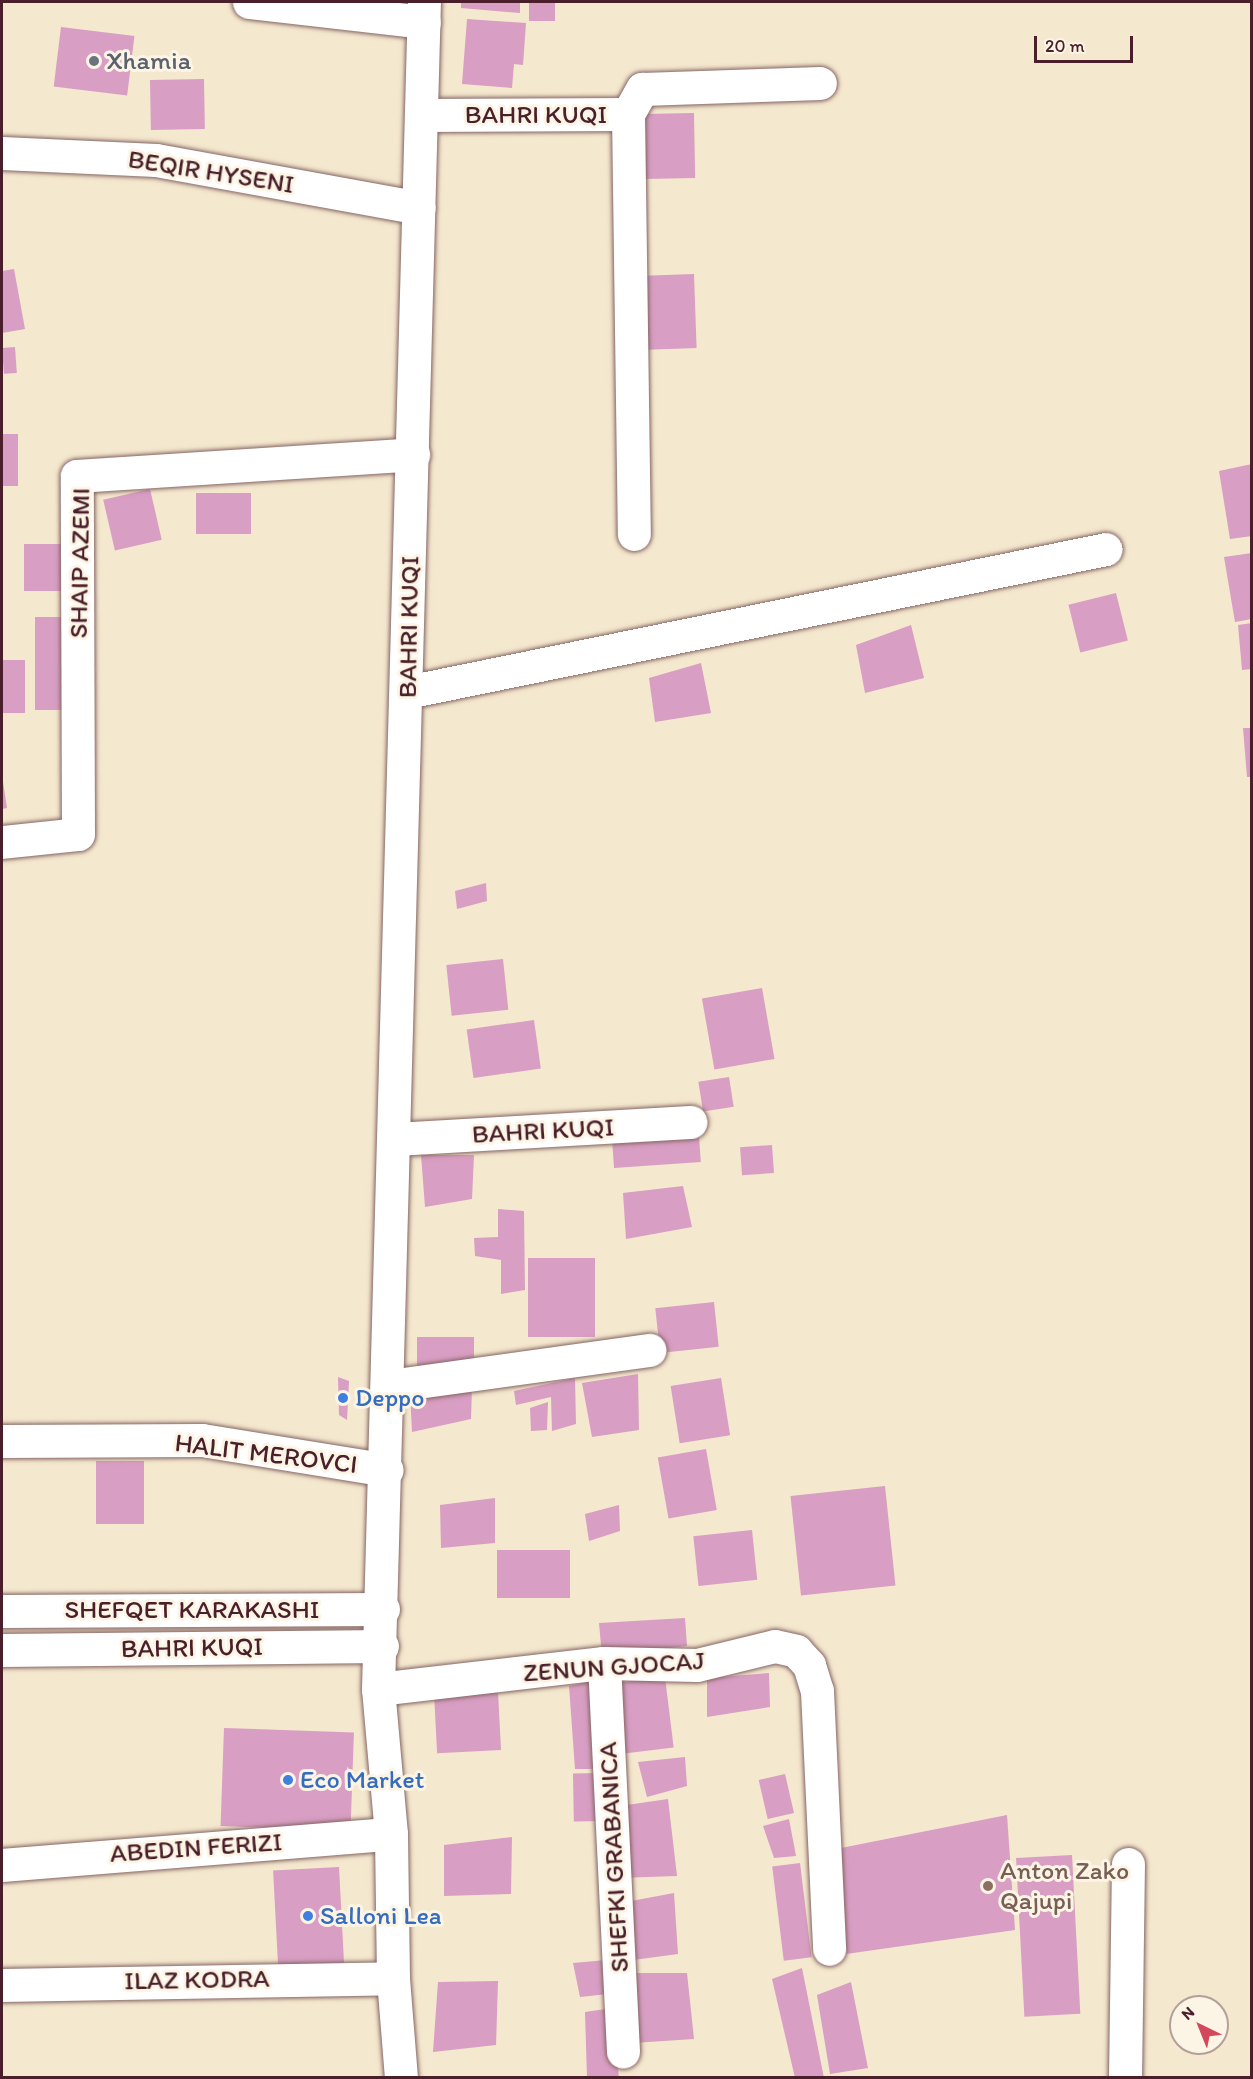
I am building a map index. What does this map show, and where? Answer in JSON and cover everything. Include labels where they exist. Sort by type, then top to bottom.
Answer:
[{"type":"street","name":"BAHRI KUQI","points":[[249,2],[424,12],[387,1470],[382,1646],[378,1689],[391,1834],[393,1978],[401,2078]]},
{"type":"street","points":[[628,114],[642,89],[820,83]]},
{"type":"street","name":"BAHRI KUQI","points":[[421,115],[628,114],[634,534]]},
{"type":"street","name":"BEQIR HYSENI","points":[[2,153],[156,160],[419,208]]},
{"type":"street","name":"SHAIP AZEMI","points":[[2,842],[78,834],[77,476],[413,454]]},
{"type":"street","points":[[407,692],[1106,549]]},
{"type":"street","name":"BAHRI KUQI","points":[[394,1139],[692,1122]]},
{"type":"street","points":[[389,1386],[650,1350]]},
{"type":"street","name":"HALIT MEROVCI","points":[[2,1441],[202,1440],[387,1470]]},
{"type":"street","name":"SHEFQET KARAKASHI","points":[[2,1611],[383,1609]]},
{"type":"street","name":"BAHRI KUQI","points":[[2,1650],[382,1646]]},
{"type":"street","name":"ZENUN GJOCAJ","points":[[378,1689],[604,1663],[697,1665],[775,1646],[796,1651],[809,1665],[817,1691],[829,1949]]},
{"type":"street","name":"SHEFKI GRABANICA","points":[[604,1663],[623,2052]]},
{"type":"street","name":"ABEDIN FERIZI","points":[[2,1865],[391,1834]]},
{"type":"street","points":[[1125,2078],[1128,1864]]},
{"type":"street","name":"ILAZ KODRA","points":[[2,1984],[393,1978]]},
{"type":"building","points":[[461,2],[520,2],[520,13],[461,8]]},
{"type":"building","points":[[529,2],[555,2],[555,21],[529,21]]},
{"type":"building","points":[[467,19],[526,23],[523,65],[514,64],[512,88],[462,84]]},
{"type":"building","name":"Xhamia","points":[[61,27],[134,36],[127,96],[54,87]]},
{"type":"building","points":[[204,79],[205,129],[151,130],[150,80]]},
{"type":"building","points":[[694,113],[695,178],[643,179],[642,114]]},
{"type":"building","points":[[14,269],[25,329],[2,333],[2,271]]},
{"type":"building","points":[[694,274],[697,348],[647,350],[644,276]]},
{"type":"building","points":[[15,347],[17,373],[4,374],[2,348]]},
{"type":"building","points":[[2,434],[18,434],[18,486],[2,486]]},
{"type":"building","points":[[1252,464],[1252,536],[1230,539],[1219,471]]},
{"type":"building","points":[[150,489],[162,540],[115,550],[103,500]]},
{"type":"building","points":[[196,493],[251,493],[251,534],[196,534]]},
{"type":"building","points":[[24,544],[69,544],[69,591],[24,591]]},
{"type":"building","points":[[1252,553],[1252,619],[1235,622],[1224,557]]},
{"type":"building","points":[[1116,593],[1128,641],[1080,652],[1068,605]]},
{"type":"building","points":[[35,617],[70,617],[70,710],[35,710]]},
{"type":"building","points":[[1252,623],[1252,669],[1242,670],[1238,625]]},
{"type":"building","points":[[911,625],[924,678],[865,693],[856,645]]},
{"type":"building","points":[[2,660],[25,660],[25,713],[2,713]]},
{"type":"building","points":[[701,663],[711,713],[655,722],[649,678]]},
{"type":"building","points":[[1243,728],[1252,728],[1252,777],[1247,777]]},
{"type":"building","points":[[2,775],[7,808],[2,809]]},
{"type":"building","points":[[486,883],[487,901],[457,909],[455,891]]},
{"type":"building","points":[[503,959],[508,1010],[452,1016],[446,965]]},
{"type":"building","points":[[762,988],[775,1059],[714,1069],[702,999]]},
{"type":"building","points":[[534,1020],[541,1069],[473,1078],[467,1029]]},
{"type":"building","points":[[729,1077],[734,1107],[703,1111],[698,1082]]},
{"type":"building","points":[[699,1136],[701,1162],[614,1168],[612,1142]]},
{"type":"building","points":[[772,1145],[774,1173],[742,1175],[740,1147]]},
{"type":"building","points":[[421,1155],[474,1155],[472,1199],[425,1207]]},
{"type":"building","points":[[683,1186],[692,1227],[626,1239],[623,1193]]},
{"type":"building","points":[[498,1209],[524,1211],[525,1290],[501,1294],[501,1260],[475,1256],[474,1238],[498,1237]]},
{"type":"building","points":[[528,1258],[595,1258],[595,1337],[528,1337]]},
{"type":"building","points":[[714,1302],[719,1347],[660,1353],[655,1308]]},
{"type":"building","points":[[417,1337],[474,1337],[474,1368],[417,1368]]},
{"type":"building","points":[[638,1374],[639,1430],[592,1437],[582,1383]]},
{"type":"building","name":"Deppo","points":[[338,1377],[349,1381],[347,1420],[339,1415]]},
{"type":"building","points":[[575,1378],[576,1424],[552,1431],[551,1397],[516,1405],[514,1391]]},
{"type":"building","points":[[721,1378],[730,1435],[680,1443],[671,1386]]},
{"type":"building","points":[[472,1388],[471,1419],[412,1432],[410,1392]]},
{"type":"building","points":[[548,1402],[547,1430],[531,1431],[530,1408]]},
{"type":"building","points":[[706,1449],[717,1510],[669,1519],[658,1458]]},
{"type":"building","points":[[96,1461],[144,1461],[144,1524],[96,1524]]},
{"type":"building","points":[[885,1486],[895,1585],[801,1595],[791,1496]]},
{"type":"building","points":[[495,1498],[495,1543],[441,1548],[440,1505]]},
{"type":"building","points":[[619,1505],[620,1531],[589,1541],[585,1514]]},
{"type":"building","points":[[752,1530],[757,1580],[699,1586],[693,1536]]},
{"type":"building","points":[[497,1550],[570,1550],[570,1598],[497,1598]]},
{"type":"building","points":[[685,1618],[687,1646],[602,1656],[599,1623]]},
{"type":"building","points":[[769,1673],[770,1707],[707,1717],[707,1678]]},
{"type":"building","points":[[665,1677],[674,1747],[618,1754],[609,1684]]},
{"type":"building","points":[[597,1680],[600,1769],[575,1769],[569,1686]]},
{"type":"building","points":[[498,1692],[501,1750],[437,1753],[434,1695]]},
{"type":"building","name":"Eco Market","points":[[224,1728],[354,1733],[351,1830],[221,1826]]},
{"type":"building","points":[[685,1757],[687,1786],[647,1797],[638,1762]]},
{"type":"building","points":[[603,1773],[604,1821],[574,1822],[573,1774]]},
{"type":"building","points":[[785,1774],[794,1813],[768,1819],[759,1780]]},
{"type":"building","points":[[668,1799],[677,1876],[617,1878],[613,1807]]},
{"type":"building","points":[[1007,1815],[1015,1930],[846,1954],[841,1848]]},
{"type":"building","points":[[789,1819],[796,1856],[774,1858],[763,1826]]},
{"type":"building","points":[[512,1837],[511,1894],[444,1896],[444,1845]]},
{"type":"building","points":[[1072,1855],[1080,2014],[1024,2017],[1016,1858]]},
{"type":"building","points":[[800,1863],[812,1957],[784,1961],[772,1866]]},
{"type":"building","name":"Salloni Lea","points":[[339,1867],[344,1963],[278,1966],[273,1870]]},
{"type":"building","points":[[674,1893],[678,1954],[626,1961],[626,1902]]},
{"type":"building","points":[[606,1960],[608,1994],[580,1997],[573,1963]]},
{"type":"building","points":[[802,1968],[824,2078],[795,2078],[772,1979]]},
{"type":"building","points":[[632,1973],[687,1973],[694,2039],[633,2043]]},
{"type":"building","points":[[498,1981],[496,2045],[433,2052],[438,1982]]},
{"type":"building","points":[[851,1982],[868,2068],[830,2074],[817,1995]]},
{"type":"building","points":[[612,2008],[619,2078],[587,2078],[585,2012]]},
{"type":"place","name":"Xhamia","points":[[94,61]]},
{"type":"place","name":"Deppo","points":[[343,1398]]},
{"type":"place","name":"Eco Market","points":[[288,1780]]},
{"type":"place","name":"Anton Zako Qajupi","points":[[988,1886]]},
{"type":"place","name":"Salloni Lea","points":[[308,1916]]}]
